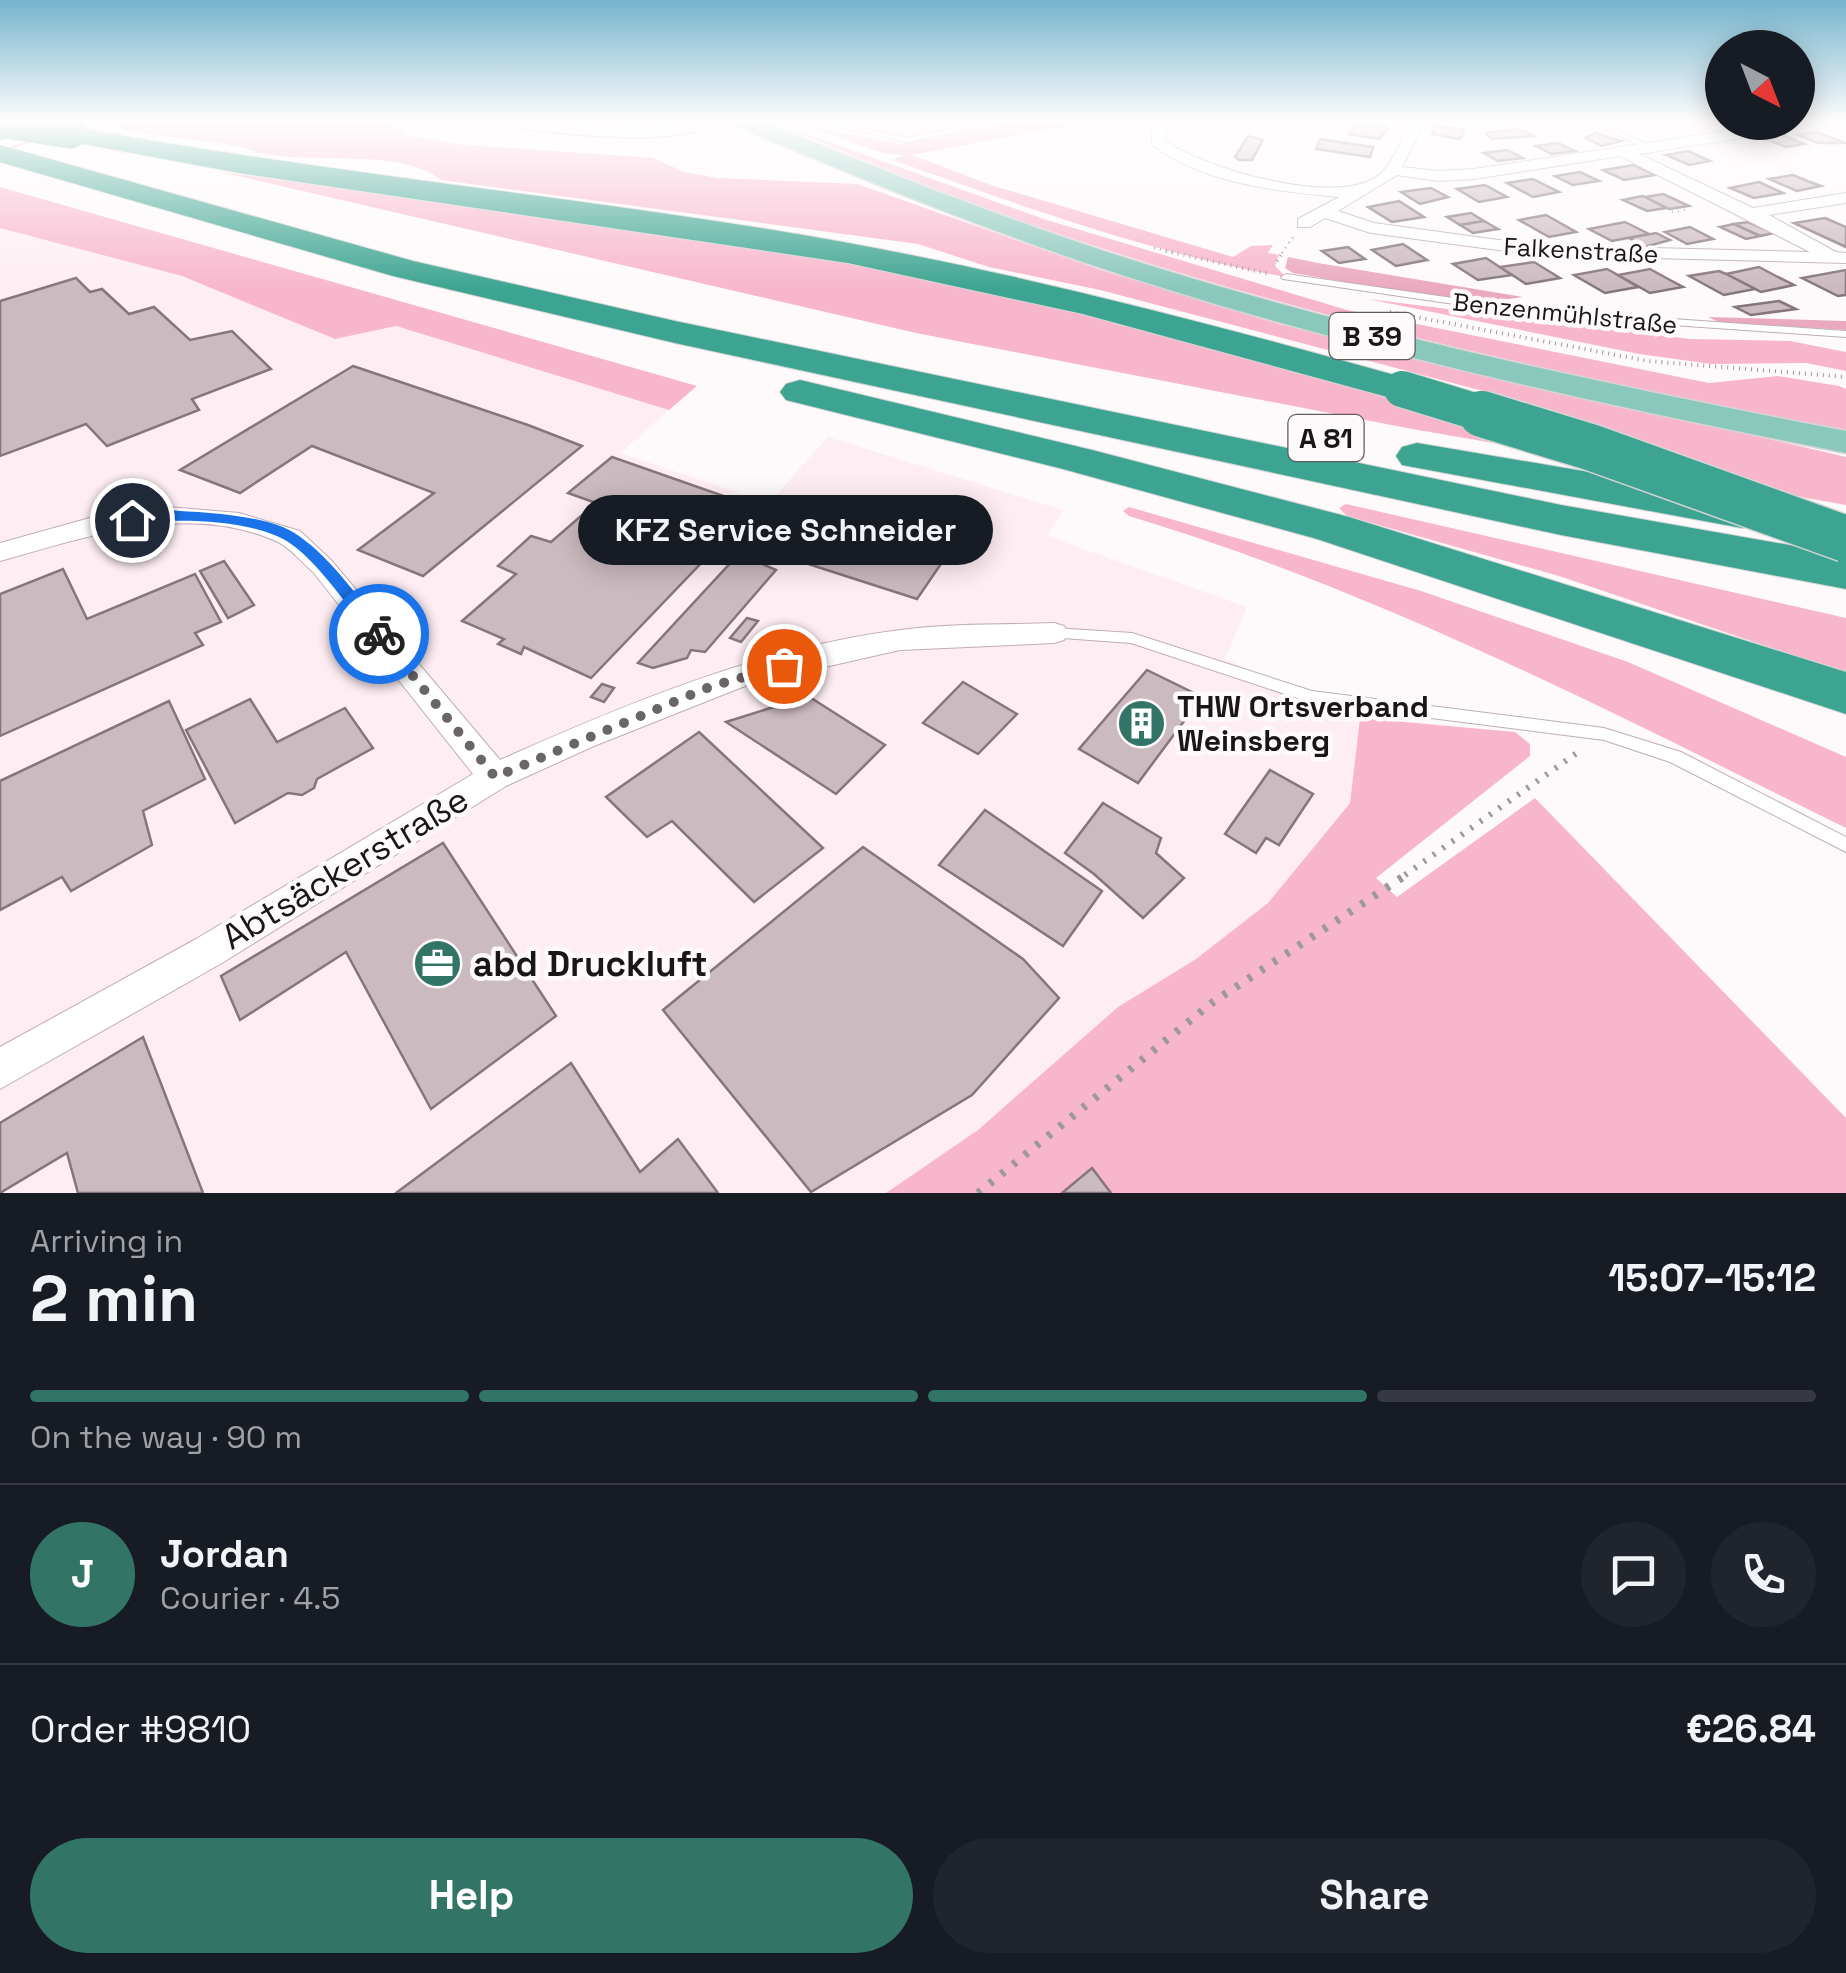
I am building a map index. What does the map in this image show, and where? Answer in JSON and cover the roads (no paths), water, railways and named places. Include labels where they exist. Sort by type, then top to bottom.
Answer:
[{"type":"highway","points":[[138,178],[469,268],[675,332],[1542,516],[1846,572]]},
{"type":"highway","points":[[212,178],[389,232]]},
{"type":"highway","name":"A 81","points":[[322,178],[735,234],[922,267],[1129,314],[1402,389],[1590,446],[1846,539]]},
{"type":"highway","points":[[469,268],[539,320],[761,382],[1333,528],[1846,693]]},
{"type":"highway","name":"A 81","points":[[469,268],[684,302],[1375,448],[1846,530]]},
{"type":"highway","points":[[1610,616],[1846,723]]},
{"type":"main road","name":"B 39","points":[[884,178],[992,221],[1225,296],[1553,380],[1846,442]]},
{"type":"street","points":[[1253,178],[1358,194]]},
{"type":"street","points":[[1304,223],[1321,210],[1380,184],[1385,178]]},
{"type":"street","points":[[1677,178],[1839,258]]},
{"type":"street","points":[[1751,213],[1846,198]]},
{"type":"street","name":"Falkenstraße","points":[[1321,210],[1371,228],[1534,250],[1839,258]]},
{"type":"street","points":[[0,552],[97,524],[168,515],[240,522],[291,537],[322,566],[495,777]]},
{"type":"street","name":"Abtsäckerstraße","points":[[0,1070],[208,951],[495,777],[582,737],[745,674],[900,640],[1054,633]]},
{"type":"lane","name":"Benzenmühlstraße","points":[[1286,277],[1528,312],[1846,334]]},
{"type":"lane","points":[[1054,633],[1132,638],[1312,697],[1604,734],[1675,756],[1846,845]]},
{"type":"place","name":"KFZ Service Schneider","points":[[784,666]]},
{"type":"place","name":"THW Ortsverband Weinsberg","points":[[1142,723]]},
{"type":"place","name":"abd Druckluft","points":[[438,964]]}]
